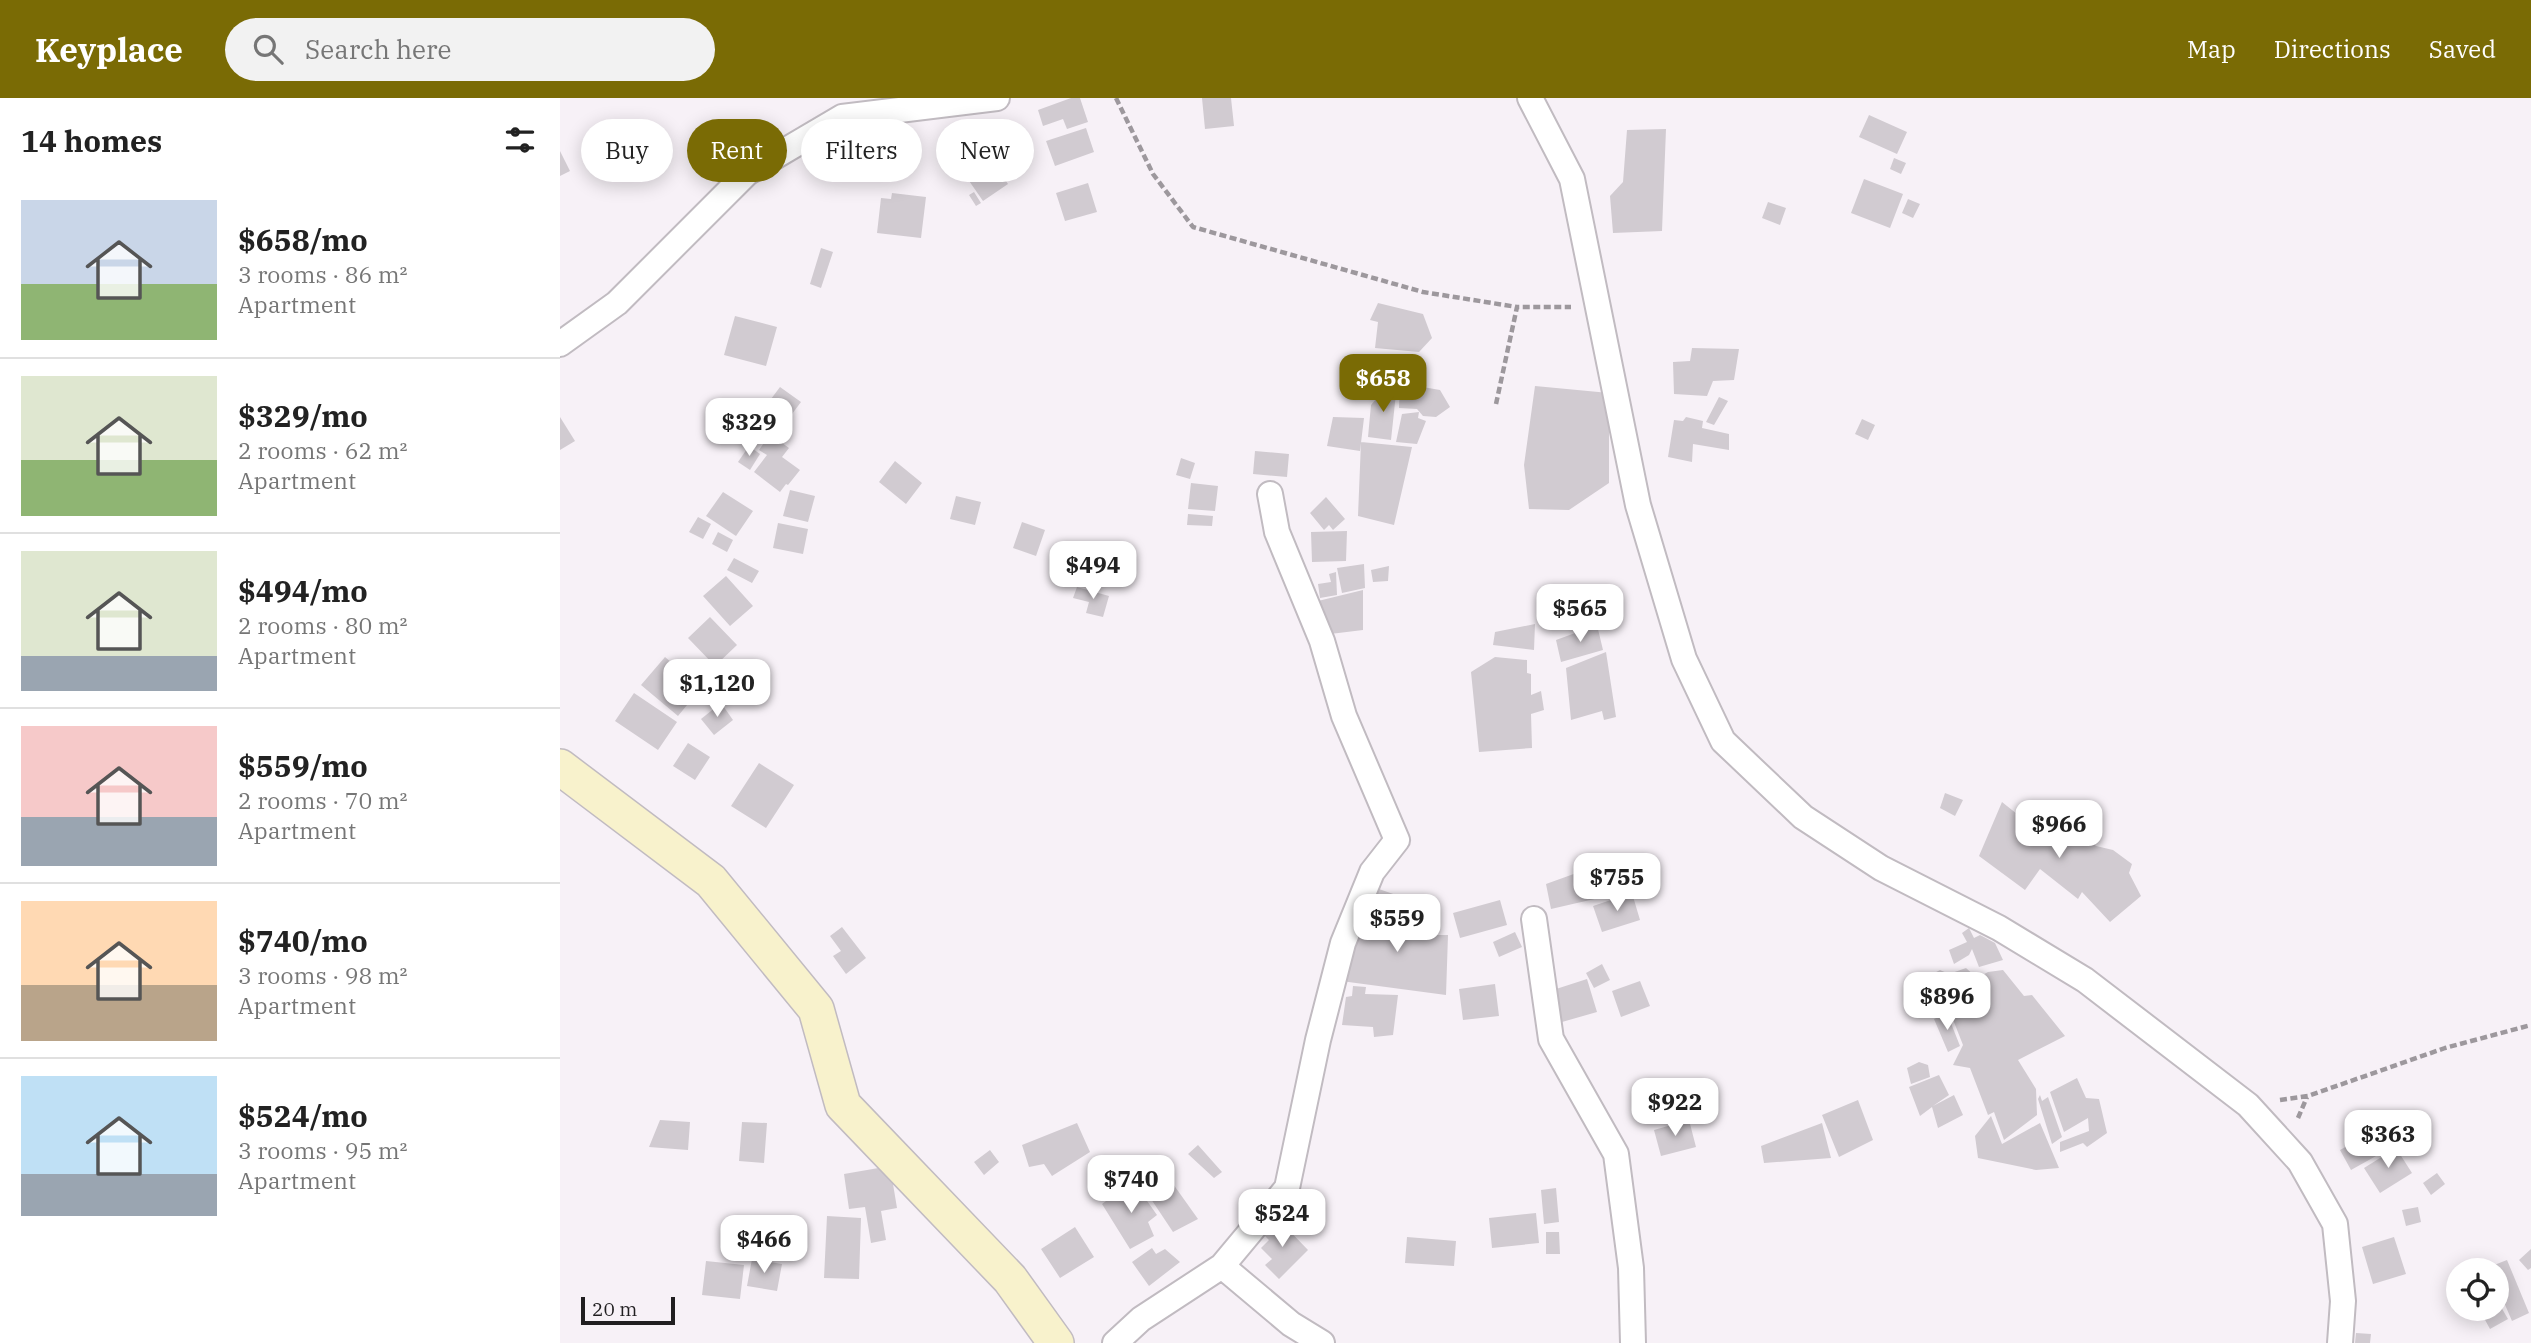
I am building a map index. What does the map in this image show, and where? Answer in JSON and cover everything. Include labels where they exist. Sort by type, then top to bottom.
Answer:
[{"type":"main road","points":[[560,767],[711,881],[816,1009],[843,1105],[1010,1279],[1056,1343]]},
{"type":"street","points":[[560,344],[617,303],[747,173],[842,117],[997,98]]},
{"type":"street","points":[[1530,98],[1572,179],[1638,505],[1684,659],[1723,741],[1803,817],[1881,868],[1999,928],[2085,980],[2248,1105],[2300,1162],[2335,1224],[2343,1301],[2340,1343]]},
{"type":"street","points":[[1115,1343],[1141,1319],[1222,1266],[1287,1188],[1318,1040],[1343,943],[1372,872],[1397,840],[1344,716],[1322,640],[1277,532],[1270,494]]},
{"type":"street","points":[[1534,919],[1551,1039],[1616,1154],[1631,1269],[1633,1343]]},
{"type":"street","points":[[1222,1266],[1291,1324],[1322,1343]]},
{"type":"path","points":[[1116,98],[1153,174],[1194,227],[1423,292],[1517,307],[1600,307]]},
{"type":"path","points":[[1496,404],[1517,307]]},
{"type":"path","points":[[2308,1096],[2445,1048],[2531,1025]]},
{"type":"building","points":[[1071,98],[1080,98],[1088,122],[1067,129],[1063,119],[1043,126],[1038,110]]},
{"type":"building","points":[[1202,98],[1231,98],[1234,126],[1205,129]]},
{"type":"building","points":[[1869,115],[1907,132],[1897,154],[1859,137]]},
{"type":"building","points":[[1086,128],[1094,152],[1055,166],[1046,141]]},
{"type":"building","points":[[1666,129],[1662,231],[1613,233],[1610,196],[1623,182],[1627,130]]},
{"type":"building","points":[[560,151],[570,171],[560,176]]},
{"type":"building","points":[[1894,158],[1906,163],[1901,174],[1890,169]]},
{"type":"building","points":[[1864,179],[1903,194],[1890,228],[1851,213]]},
{"type":"building","points":[[970,182],[1007,182],[1008,184],[983,201]]},
{"type":"building","points":[[1088,183],[1097,212],[1065,221],[1056,193]]},
{"type":"building","points":[[974,192],[981,203],[976,206],[969,195]]},
{"type":"building","points":[[892,193],[926,197],[921,238],[877,233],[881,198],[891,199]]},
{"type":"building","points":[[1908,199],[1920,204],[1913,218],[1902,213]]},
{"type":"building","points":[[1768,202],[1786,208],[1780,225],[1762,218]]},
{"type":"building","points":[[821,248],[833,252],[821,288],[810,284]]},
{"type":"building","points":[[1378,303],[1423,314],[1432,338],[1419,352],[1375,348],[1378,322],[1370,320]]},
{"type":"building","points":[[735,316],[777,327],[766,366],[724,355]]},
{"type":"building","points":[[1692,348],[1739,349],[1734,380],[1713,381],[1707,396],[1674,394],[1673,362],[1690,361]]},
{"type":"building","points":[[1400,383],[1440,390],[1450,407],[1436,417],[1423,416],[1417,409],[1399,408]]},
{"type":"building","points":[[1389,384],[1397,384],[1391,440],[1368,437],[1371,405]]},
{"type":"building","points":[[1535,386],[1609,393],[1609,483],[1569,510],[1529,509],[1524,465]]},
{"type":"building","points":[[780,387],[801,402],[783,426],[762,411]]},
{"type":"building","points":[[1719,397],[1728,401],[1714,425],[1706,422]]},
{"type":"building","points":[[1419,412],[1418,418],[1426,421],[1417,444],[1396,442],[1402,414]]},
{"type":"building","points":[[560,417],[575,441],[560,450]]},
{"type":"building","points":[[1333,417],[1364,418],[1360,451],[1327,446]]},
{"type":"building","points":[[1686,417],[1703,421],[1702,428],[1729,434],[1729,450],[1693,444],[1692,462],[1668,457],[1674,420],[1683,421]]},
{"type":"building","points":[[1862,419],[1875,425],[1868,440],[1855,434]]},
{"type":"building","points":[[770,434],[789,448],[782,457],[800,470],[780,492],[754,472],[767,455],[759,450]]},
{"type":"building","points":[[1361,442],[1412,447],[1394,525],[1358,516]]},
{"type":"building","points":[[749,446],[760,454],[750,470],[738,462]]},
{"type":"building","points":[[1255,451],[1289,454],[1287,477],[1253,474]]},
{"type":"building","points":[[1181,458],[1195,463],[1190,479],[1176,475]]},
{"type":"building","points":[[895,461],[922,483],[906,504],[879,482]]},
{"type":"building","points":[[1191,483],[1218,486],[1215,511],[1188,509]]},
{"type":"building","points":[[790,490],[815,496],[808,522],[783,516]]},
{"type":"building","points":[[723,492],[753,511],[736,536],[706,516]]},
{"type":"building","points":[[956,496],[981,502],[975,525],[950,519]]},
{"type":"building","points":[[1326,497],[1345,519],[1333,530],[1329,525],[1324,530],[1310,513]]},
{"type":"building","points":[[1188,514],[1213,516],[1212,526],[1187,525]]},
{"type":"building","points":[[698,517],[711,524],[703,539],[689,532]]},
{"type":"building","points":[[1022,522],[1045,530],[1036,556],[1013,548]]},
{"type":"building","points":[[778,523],[808,529],[803,554],[773,548]]},
{"type":"building","points":[[1347,531],[1346,561],[1312,562],[1311,532]]},
{"type":"building","points":[[718,532],[733,540],[727,552],[712,544]]},
{"type":"building","points":[[734,558],[759,571],[752,583],[727,570]]},
{"type":"building","points":[[1364,564],[1365,588],[1342,593],[1337,568]]},
{"type":"building","points":[[1389,566],[1388,581],[1373,582],[1371,570]]},
{"type":"building","points":[[1336,572],[1337,595],[1320,598],[1318,584],[1331,582],[1329,574]]},
{"type":"building","points":[[726,576],[753,606],[730,626],[703,596]]},
{"type":"building","points":[[1077,587],[1109,596],[1103,617],[1086,613],[1089,602],[1073,598]]},
{"type":"building","points":[[1363,590],[1363,630],[1322,635],[1318,601]]},
{"type":"building","points":[[710,617],[737,645],[715,666],[688,638]]},
{"type":"building","points":[[1535,624],[1534,650],[1493,645],[1495,632]]},
{"type":"building","points":[[1597,625],[1603,650],[1561,662],[1556,640]]},
{"type":"building","points":[[1606,652],[1616,717],[1604,720],[1602,711],[1571,720],[1566,668]]},
{"type":"building","points":[[665,657],[701,688],[678,716],[641,685]]},
{"type":"building","points":[[1495,657],[1527,660],[1527,673],[1531,674],[1531,695],[1541,691],[1544,710],[1531,714],[1532,748],[1479,752],[1471,672]]},
{"type":"building","points":[[634,693],[677,722],[658,750],[615,721]]},
{"type":"building","points":[[721,703],[733,720],[714,735],[701,719]]},
{"type":"building","points":[[688,743],[710,757],[695,780],[673,766]]},
{"type":"building","points":[[759,763],[794,785],[766,828],[731,806]]},
{"type":"building","points":[[1945,793],[1963,800],[1955,816],[1940,808]]},
{"type":"building","points":[[2002,802],[2017,814],[2026,809],[2066,830],[2076,827],[2096,846],[2113,850],[2132,864],[2129,873],[2141,896],[2110,922],[2082,892],[2078,899],[2040,869],[2025,890],[1979,856]]},
{"type":"building","points":[[1607,862],[1627,872],[1629,891],[1551,909],[1546,884]]},
{"type":"building","points":[[1379,889],[1396,895],[1386,910],[1402,908],[1401,935],[1448,935],[1446,995],[1341,981]]},
{"type":"building","points":[[1632,893],[1640,920],[1602,932],[1593,906]]},
{"type":"building","points":[[1500,900],[1507,925],[1460,938],[1453,913]]},
{"type":"building","points":[[842,927],[866,958],[846,974],[833,956],[841,951],[830,936]]},
{"type":"building","points":[[1969,928],[1974,938],[1980,935],[1995,943],[2003,960],[1979,967],[1972,949],[1969,955],[1954,964],[1949,950],[1967,942],[1962,933]]},
{"type":"building","points":[[1515,932],[1522,947],[1499,957],[1493,942]]},
{"type":"building","points":[[1602,964],[1610,980],[1594,988],[1586,973]]},
{"type":"building","points":[[1966,968],[1977,978],[1988,972],[2003,970],[2024,996],[2032,995],[2065,1036],[2018,1060],[2036,1089],[2037,1115],[2004,1140],[1994,1112],[1988,1115],[1970,1068],[1953,1065],[1963,1045],[1952,1017],[1939,1004],[1954,994],[1958,997],[1956,990],[1935,1003],[1921,980],[1940,970],[1949,974]]},
{"type":"building","points":[[1587,979],[1597,1012],[1562,1022],[1553,990]]},
{"type":"building","points":[[1640,981],[1650,1006],[1621,1017],[1612,991]]},
{"type":"building","points":[[1495,984],[1499,1016],[1463,1020],[1459,989]]},
{"type":"building","points":[[1353,986],[1366,987],[1365,994],[1398,995],[1393,1035],[1374,1037],[1373,1027],[1342,1025],[1346,997],[1352,996]]},
{"type":"building","points":[[1947,1013],[1960,1046],[1948,1052],[1934,1019]]},
{"type":"building","points":[[1919,1062],[1928,1065],[1930,1077],[1911,1084],[1907,1068]]},
{"type":"building","points":[[1939,1075],[1949,1095],[1933,1106],[1954,1095],[1963,1115],[1938,1128],[1932,1107],[1920,1116],[1909,1087]]},
{"type":"building","points":[[2077,1078],[2086,1098],[2099,1099],[2107,1133],[2087,1147],[2083,1143],[2060,1152],[2060,1142],[2089,1131],[2088,1118],[2064,1132],[2050,1092]]},
{"type":"building","points":[[2040,1095],[2042,1101],[2048,1097],[2062,1137],[2052,1144],[2038,1099]]},
{"type":"building","points":[[1858,1100],[1873,1140],[1839,1157],[1822,1115]]},
{"type":"building","points":[[1991,1116],[2002,1144],[2040,1123],[2059,1168],[2036,1170],[1978,1158],[1975,1136]]},
{"type":"building","points":[[660,1120],[690,1122],[688,1150],[649,1147]]},
{"type":"building","points":[[1689,1120],[1696,1147],[1661,1156],[1654,1130]]},
{"type":"building","points":[[742,1122],[767,1123],[764,1163],[739,1161]]},
{"type":"building","points":[[1077,1123],[1090,1152],[1052,1176],[1044,1164],[1029,1167],[1022,1145]]},
{"type":"building","points":[[1822,1123],[1831,1158],[1764,1163],[1761,1146]]},
{"type":"building","points":[[2374,1131],[2385,1151],[2351,1170],[2340,1150]]},
{"type":"building","points":[[1198,1145],[1222,1172],[1214,1178],[1188,1154]]},
{"type":"building","points":[[2396,1148],[2412,1173],[2380,1193],[2364,1168]]},
{"type":"building","points":[[990,1150],[999,1162],[984,1175],[974,1162]]},
{"type":"building","points":[[1156,1160],[1198,1219],[1173,1232],[1133,1172]]},
{"type":"building","points":[[890,1166],[897,1208],[881,1211],[886,1240],[871,1243],[865,1207],[849,1209],[844,1174]]},
{"type":"building","points":[[2437,1173],[2445,1184],[2431,1195],[2423,1183]]},
{"type":"building","points":[[1133,1181],[1157,1215],[1148,1222],[1154,1236],[1130,1249],[1102,1204]]},
{"type":"building","points":[[1556,1188],[1559,1222],[1544,1224],[1541,1190]]},
{"type":"building","points":[[2418,1207],[2421,1222],[2406,1226],[2402,1210]]},
{"type":"building","points":[[1536,1213],[1539,1243],[1492,1248],[1489,1218]]},
{"type":"building","points":[[827,1216],[861,1218],[859,1279],[824,1278]]},
{"type":"building","points":[[1279,1220],[1308,1250],[1279,1279],[1265,1265],[1272,1259],[1261,1248],[1269,1240],[1264,1235]]},
{"type":"building","points":[[1075,1227],[1094,1257],[1060,1278],[1041,1249]]},
{"type":"building","points":[[1546,1232],[1559,1232],[1560,1254],[1546,1254]]},
{"type":"building","points":[[1407,1237],[1456,1241],[1454,1266],[1405,1263]]},
{"type":"building","points":[[2394,1237],[2406,1274],[2373,1284],[2362,1247]]},
{"type":"building","points":[[1152,1248],[1156,1254],[1165,1249],[1180,1262],[1149,1286],[1132,1262]]},
{"type":"building","points":[[2531,1249],[2531,1268],[2528,1270],[2519,1260]]},
{"type":"building","points":[[752,1259],[782,1264],[777,1291],[747,1286]]},
{"type":"building","points":[[706,1261],[744,1265],[740,1299],[702,1295]]},
{"type":"building","points":[[2509,1265],[2529,1313],[2512,1321],[2509,1314]]},
{"type":"building","points":[[2486,1321],[2504,1321],[2490,1329]]},
{"type":"building","points":[[2356,1333],[2371,1334],[2370,1343],[2355,1343]]}]
